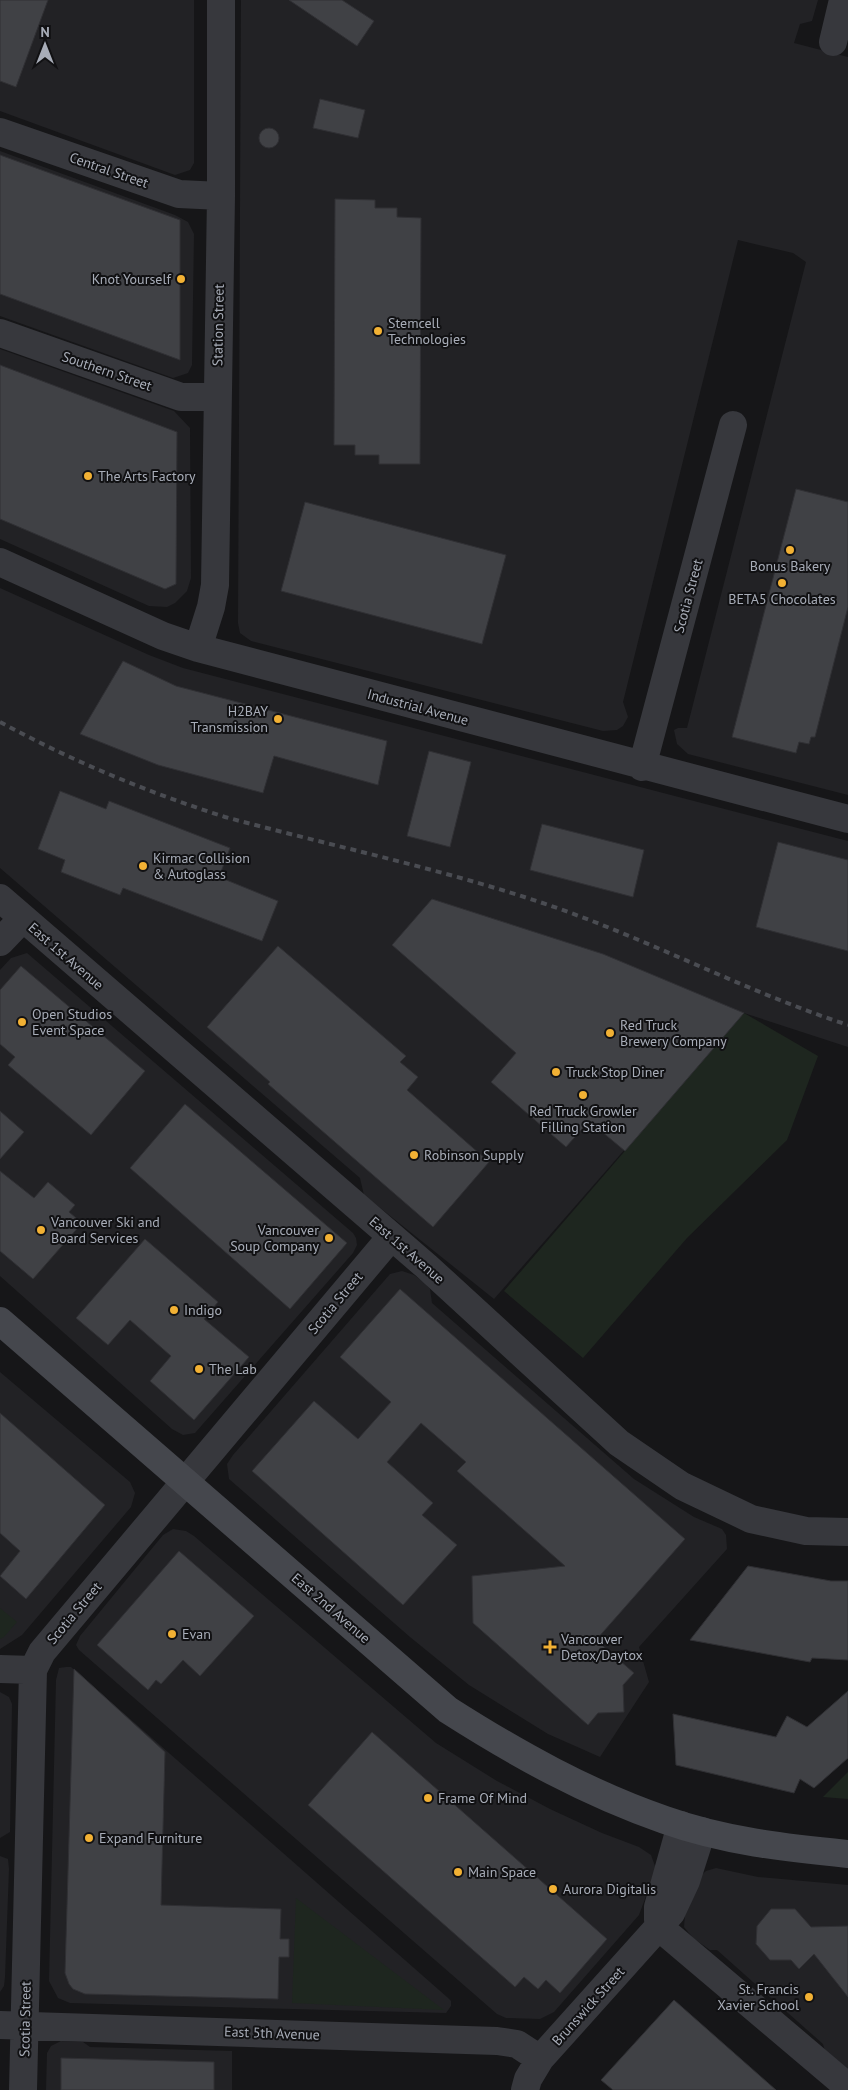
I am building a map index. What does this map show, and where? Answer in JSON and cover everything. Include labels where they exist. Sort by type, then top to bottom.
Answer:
[{"type":"main road","name":"East 2nd Avenue","points":[[0,1321],[448,1710],[507,1748],[574,1784],[664,1820],[692,1828],[788,1848],[848,1854]]},
{"type":"street","name":"Station Street","points":[[198,648],[211,607],[215,585],[220,196],[220,0]]},
{"type":"street","points":[[833,42],[843,0]]},
{"type":"street","name":"Central Street","points":[[0,132],[179,194],[220,196]]},
{"type":"street","name":"Southern Street","points":[[0,333],[181,397],[216,397]]},
{"type":"street","name":"Scotia Street","points":[[642,767],[733,425]]},
{"type":"street","name":"Industrial Avenue","points":[[0,562],[163,636],[198,648],[848,820]]},
{"type":"street","name":"East 1st Avenue","points":[[0,898],[458,1294],[619,1443],[682,1486],[752,1518],[806,1531],[848,1532]]},
{"type":"street","points":[[0,942],[23,918]]},
{"type":"street","name":"Scotia Street","points":[[23,2090],[12,2025],[32,1670],[42,1652],[391,1237]]},
{"type":"street","points":[[0,1669],[32,1670]]},
{"type":"street","points":[[692,1828],[658,1907],[659,1927],[848,2087]]},
{"type":"street","name":"Brunswick Street","points":[[525,2090],[528,2079],[540,2059],[659,1927]]},
{"type":"street","name":"East 5th Avenue","points":[[12,2025],[497,2041],[517,2044],[540,2059]]},
{"type":"shaded area","points":[[0,0],[194,0],[194,163],[190,170],[175,175],[0,111]]},
{"type":"shaded area","points":[[241,0],[818,0],[812,21],[800,24],[794,43],[848,57],[848,795],[688,754],[677,744],[674,730],[687,728],[806,262],[793,253],[738,240],[623,702],[628,717],[623,726],[617,730],[603,731],[251,641],[240,633],[238,623]]},
{"type":"shaded area","points":[[0,151],[175,215],[188,222],[194,234],[192,365],[188,373],[173,378],[0,316]]},
{"type":"shaded area","name":"The Arts Factory","points":[[0,349],[174,411],[190,428],[191,578],[187,591],[175,603],[167,607],[149,606],[0,539]]},
{"type":"shaded area","points":[[0,588],[149,655],[183,668],[848,841],[848,1047],[744,1013],[494,1299],[364,1195],[360,1178],[0,868]]},
{"type":"shaded area","points":[[27,953],[353,1233],[356,1238],[357,1245],[353,1253],[195,1433],[183,1435],[172,1429],[0,1276],[0,970],[11,958]]},
{"type":"shaded area","points":[[744,1013],[818,1056],[787,1140],[687,1238],[583,1358],[504,1291]]},
{"type":"shaded area","points":[[402,1271],[414,1275],[425,1283],[430,1289],[432,1303],[634,1479],[694,1517],[722,1529],[726,1535],[727,1549],[639,1647],[649,1682],[600,1757],[548,1734],[469,1685],[410,1637],[229,1479],[227,1464],[233,1455],[390,1274]]},
{"type":"shaded area","points":[[0,1372],[130,1482],[135,1493],[131,1507],[22,1635],[0,1649]]},
{"type":"shaded area","points":[[173,1529],[186,1531],[194,1536],[436,1743],[497,1781],[550,1809],[602,1833],[639,1847],[651,1855],[656,1869],[639,1915],[554,2012],[540,2019],[506,2018],[497,2014],[79,1650],[76,1645],[80,1636],[163,1535]]},
{"type":"shaded area","points":[[0,1608],[17,1622],[0,1639]]},
{"type":"shaded area","points":[[71,1667],[447,1997],[451,2001],[451,2006],[446,2013],[70,2003],[58,1998],[49,1981],[56,1680],[59,1668]]},
{"type":"shaded area","points":[[0,1692],[9,1697],[12,1704],[10,1832],[0,1838]]},
{"type":"shaded area","points":[[848,1772],[848,1799],[823,1797]]},
{"type":"shaded area","points":[[0,1856],[8,1859],[9,1869],[5,1977],[4,1986],[0,1992]]},
{"type":"shaded area","name":"St. Francis Xavier School","points":[[716,1868],[758,1877],[848,1885],[848,2070],[825,2051],[823,2044],[717,1950],[710,1950],[693,1938],[684,1927],[685,1915],[698,1878],[706,1871]]},
{"type":"shaded area","points":[[296,1898],[444,2010],[292,2003]]},
{"type":"shaded area","points":[[61,2041],[83,2042],[90,2047],[232,2051],[232,2090],[46,2090],[47,2053],[51,2046]]},
{"type":"building","points":[[0,0],[48,0],[16,87],[0,81]]},
{"type":"building","points":[[289,0],[342,0],[374,21],[357,46]]},
{"type":"building","points":[[320,99],[365,110],[358,138],[313,128]]},
{"type":"building","points":[[269,128],[276,131],[279,138],[276,145],[269,148],[262,145],[259,138],[262,131]]},
{"type":"building","points":[[0,155],[180,220],[180,360],[0,294]]},
{"type":"building","name":"Stemcell Technologies","points":[[335,199],[375,200],[375,208],[397,208],[397,217],[421,218],[420,464],[379,464],[379,455],[355,455],[355,445],[334,445]]},
{"type":"building","name":"The Arts Factory","points":[[0,365],[177,432],[176,584],[165,589],[0,519]]},
{"type":"building","points":[[796,489],[848,502],[848,607],[815,737],[811,737],[809,744],[799,742],[796,753],[732,737]]},
{"type":"building","points":[[305,502],[506,555],[482,644],[281,591]]},
{"type":"building","points":[[123,661],[176,686],[387,741],[378,785],[274,756],[263,793],[158,765],[80,734]]},
{"type":"building","points":[[429,751],[471,762],[450,847],[407,836]]},
{"type":"building","name":"Kirmac Collision & Autoglass","points":[[60,791],[106,809],[109,801],[230,848],[219,877],[278,901],[262,941],[123,888],[120,895],[61,872],[65,860],[38,849]]},
{"type":"building","points":[[542,824],[644,850],[633,897],[530,870]]},
{"type":"building","points":[[778,842],[848,860],[848,951],[756,927]]},
{"type":"building","name":"Red Truck Brewery Company","points":[[432,899],[603,954],[744,1013],[625,1151],[589,1121],[566,1147],[491,1082],[516,1053],[392,945]]},
{"type":"building","points":[[278,946],[406,1056],[400,1062],[418,1077],[407,1090],[489,1162],[433,1227],[268,1084],[270,1082],[207,1027]]},
{"type":"building","points":[[21,966],[145,1071],[91,1135],[8,1065],[15,1057],[0,1044],[0,990]]},
{"type":"building","points":[[185,1104],[347,1243],[290,1309],[130,1168]]},
{"type":"building","points":[[0,1111],[24,1132],[0,1159]]},
{"type":"building","name":"Vancouver Ski and Board Services","points":[[0,1171],[34,1198],[48,1182],[75,1205],[69,1212],[82,1223],[33,1279],[0,1251]]},
{"type":"building","points":[[145,1239],[218,1302],[204,1319],[249,1357],[194,1420],[150,1381],[171,1356],[130,1320],[108,1345],[76,1318]]},
{"type":"building","points":[[400,1289],[685,1539],[596,1640],[634,1673],[623,1685],[624,1712],[598,1713],[588,1725],[473,1623],[472,1576],[565,1566],[457,1471],[466,1462],[421,1423],[387,1462],[433,1503],[422,1515],[457,1545],[403,1605],[252,1471],[314,1401],[358,1439],[391,1402],[340,1357]]},
{"type":"building","points":[[0,1413],[105,1505],[26,1599],[0,1576],[20,1551],[0,1533]]},
{"type":"building","name":"Evan","points":[[179,1551],[254,1616],[200,1676],[183,1660],[161,1684],[156,1680],[148,1690],[97,1645]]},
{"type":"building","points":[[748,1566],[831,1581],[848,1581],[848,1660],[812,1658],[810,1662],[690,1640]]},
{"type":"building","points":[[74,1669],[165,1752],[161,1905],[281,1909],[280,1939],[289,1939],[289,1957],[279,1957],[278,1999],[85,1994],[73,1989],[69,1984],[65,1973]]},
{"type":"building","points":[[848,1691],[848,1758],[814,1788],[800,1779],[794,1793],[676,1765],[673,1714],[776,1737],[787,1716],[807,1727]]},
{"type":"building","name":"Main Space","points":[[372,1732],[607,1939],[560,1993],[546,1980],[538,1989],[524,1977],[515,1987],[308,1805]]},
{"type":"building","points":[[771,1909],[795,1909],[811,1927],[848,1926],[848,1997],[814,1954],[799,1969],[791,1960],[770,1960],[756,1944],[757,1926]]},
{"type":"building","points":[[674,2000],[776,2090],[613,2090],[601,2080]]},
{"type":"building","points":[[61,2058],[214,2062],[214,2090],[61,2090]]},
{"type":"railway","points":[[0,722],[82,763],[167,797],[225,817],[436,871],[519,895],[633,937],[775,998],[848,1025]]},
{"type":"place","name":"Knot Yourself","points":[[181,279]]},
{"type":"place","name":"Stemcell Technologies","points":[[378,331]]},
{"type":"place","name":"The Arts Factory","points":[[88,476]]},
{"type":"place","name":"Bonus Bakery","points":[[790,550]]},
{"type":"place","name":"BETA5 Chocolates","points":[[782,583]]},
{"type":"place","name":"H2BAY Transmission","points":[[278,719]]},
{"type":"place","name":"Kirmac Collision & Autoglass","points":[[143,866]]},
{"type":"place","name":"Open Studios Event Space","points":[[22,1022]]},
{"type":"place","name":"Red Truck Brewery Company","points":[[610,1033]]},
{"type":"place","name":"Truck Stop Diner","points":[[556,1072]]},
{"type":"place","name":"Red Truck Growler Filling Station","points":[[583,1095]]},
{"type":"place","name":"Robinson Supply","points":[[414,1155]]},
{"type":"place","name":"Vancouver Ski and Board Services","points":[[41,1230]]},
{"type":"place","name":"Vancouver Soup Company","points":[[329,1238]]},
{"type":"place","name":"Indigo","points":[[174,1310]]},
{"type":"place","name":"The Lab","points":[[199,1369]]},
{"type":"place","name":"Evan","points":[[172,1634]]},
{"type":"place","name":"Vancouver Detox/Daytox","points":[[550,1647]]},
{"type":"place","name":"Frame Of Mind","points":[[428,1798]]},
{"type":"place","name":"Expand Furniture","points":[[89,1838]]},
{"type":"place","name":"Main Space","points":[[458,1872]]},
{"type":"place","name":"Aurora Digitalis","points":[[553,1889]]},
{"type":"place","name":"St. Francis Xavier School","points":[[809,1997]]}]
